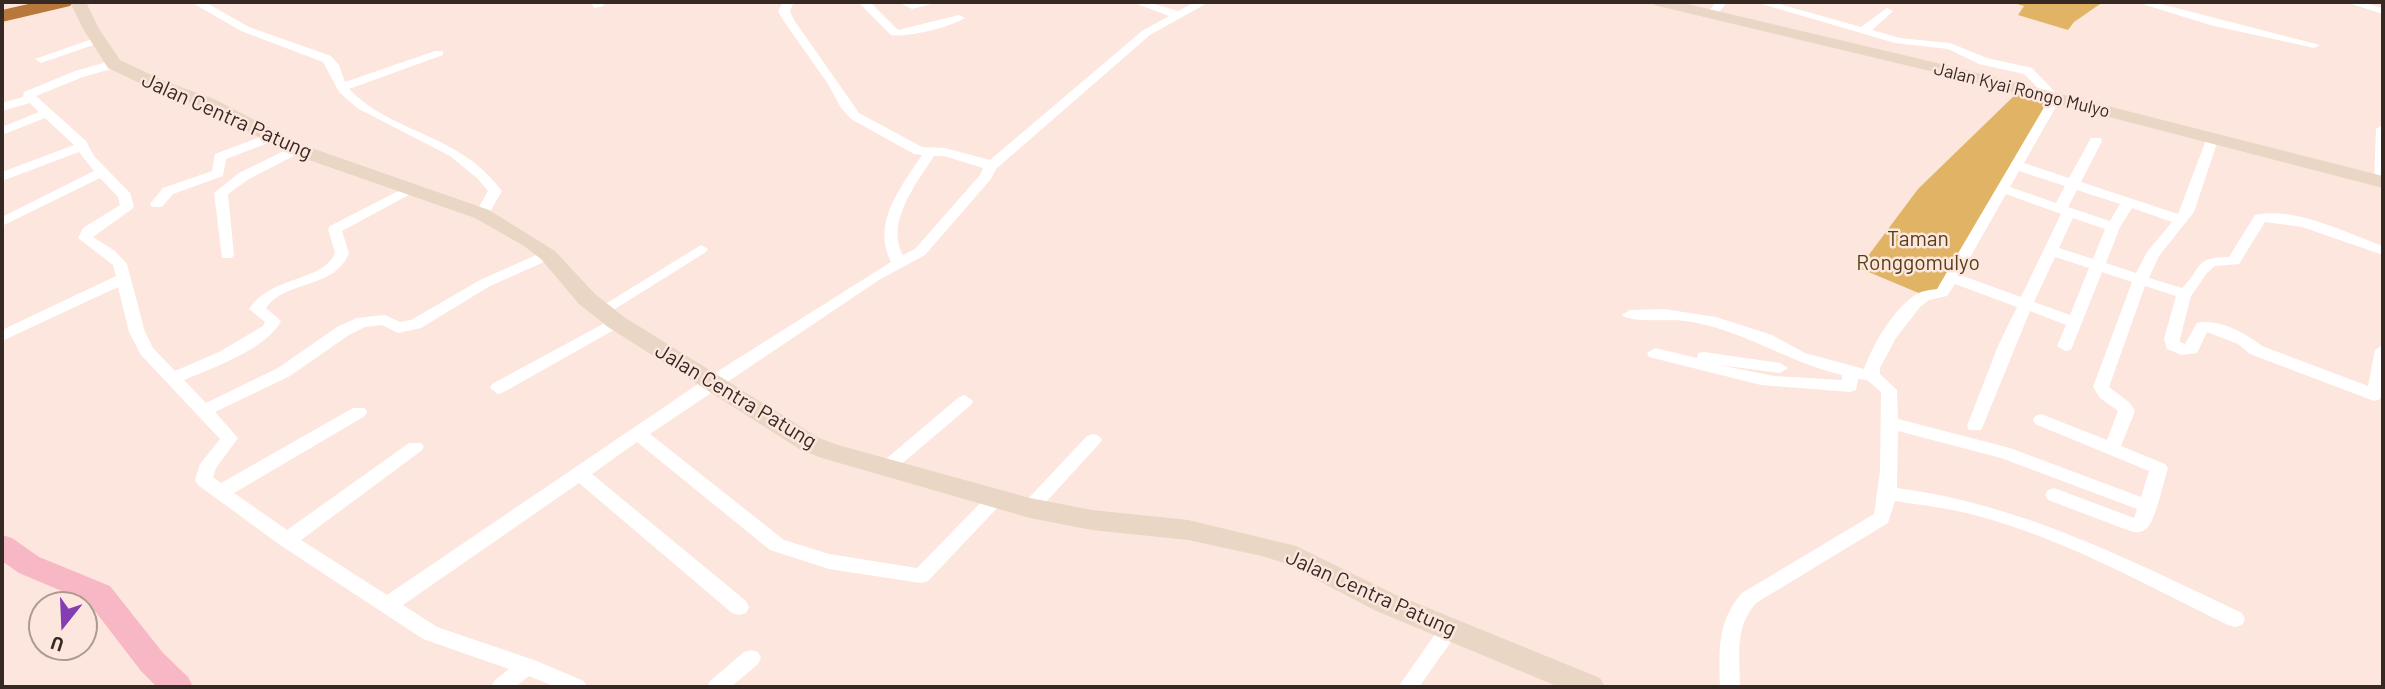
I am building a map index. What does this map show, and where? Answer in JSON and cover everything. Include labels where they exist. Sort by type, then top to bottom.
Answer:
[{"type":"highway","points":[[2,16],[63,2]]},
{"type":"street","points":[[78,2],[114,64],[35,90],[28,95],[82,146],[125,196],[127,206],[89,231],[85,238],[120,264],[137,332],[147,351],[229,438],[223,450],[203,472],[204,480],[287,540],[430,633],[527,666],[577,687]]},
{"type":"street","points":[[788,2],[784,11],[789,20],[834,84],[847,108],[886,134],[919,150],[950,153],[990,167]]},
{"type":"street","points":[[864,2],[897,34],[959,18]]},
{"type":"street","points":[[904,2],[912,6],[933,2]]},
{"type":"street","points":[[1137,2],[1179,15]]},
{"type":"street","name":"Jalan Kyai Rongo Mulyo","points":[[1660,2],[1717,8],[1859,49],[2382,182]]},
{"type":"street","points":[[1762,2],[1909,43],[1939,43],[1983,61],[2025,70],[2055,98],[2001,188],[1953,278],[1942,293],[1923,296],[1910,310],[1881,347],[1872,365],[1872,376]]},
{"type":"street","points":[[2142,2],[2214,23],[2314,45]]},
{"type":"street","points":[[2351,2],[2383,11]]},
{"type":"street","points":[[203,3],[244,29],[327,59],[337,67],[342,87],[374,114],[444,146],[469,164],[495,191],[482,214]]},
{"type":"street","points":[[388,605],[713,382],[874,277],[920,252],[986,176],[990,167],[1146,33],[1179,15],[1193,3]]},
{"type":"street","points":[[1859,49],[1866,32],[1888,11]]},
{"type":"street","points":[[41,60],[98,40]]},
{"type":"street","points":[[342,87],[439,53]]},
{"type":"street","name":"Jalan Centra Patung","points":[[114,64],[158,85],[208,103],[296,149],[482,214],[548,255],[587,299],[609,317],[810,444],[1030,508],[1092,520],[1188,530],[1296,556],[1384,602],[1499,647],[1590,687]]},
{"type":"street","points":[[2,107],[31,99]]},
{"type":"street","points":[[2,131],[46,113]]},
{"type":"street","points":[[2382,129],[2382,182]]},
{"type":"street","points":[[157,204],[168,191],[218,173],[220,158],[271,137]]},
{"type":"street","points":[[2112,448],[2127,411],[2124,405],[2105,394],[2101,387],[2152,255],[2187,212],[2212,140]]},
{"type":"street","points":[[1975,426],[2006,346],[2027,306],[2050,250],[2072,185],[2096,141]]},
{"type":"street","points":[[2,177],[82,146]]},
{"type":"street","points":[[228,255],[221,193],[235,181],[296,149]]},
{"type":"street","points":[[900,264],[890,244],[890,224],[930,152]]},
{"type":"street","points":[[2015,165],[2181,220]]},
{"type":"street","points":[[2,222],[102,172]]},
{"type":"street","points":[[2001,188],[2113,227]]},
{"type":"street","points":[[173,378],[225,356],[269,329],[274,321],[257,309],[259,304],[275,293],[320,275],[338,261],[342,248],[335,229],[411,190]]},
{"type":"street","points":[[2065,346],[2095,266],[2113,227],[2128,203]]},
{"type":"street","points":[[2383,251],[2296,222],[2274,217],[2260,218],[2234,261],[2210,264],[2198,272],[2191,290],[2185,295],[2172,339],[2172,344],[2178,348],[2191,349],[2202,327],[2208,327],[2244,340],[2256,350],[2379,396],[2383,350]]},
{"type":"street","points":[[498,388],[609,317],[701,249]]},
{"type":"street","points":[[2050,250],[2185,295]]},
{"type":"street","points":[[203,411],[284,372],[343,331],[362,322],[385,320],[398,328],[416,324],[485,283],[548,255]]},
{"type":"street","points":[[2,336],[124,278]]},
{"type":"street","points":[[1953,278],[2074,322]]},
{"type":"street","points":[[1630,315],[1670,314],[1737,328],[1796,355],[1872,376],[1889,390],[1889,494],[1882,518],[1873,526],[1749,598],[1735,612],[1730,629],[1730,687]]},
{"type":"street","points":[[1655,353],[1731,373],[1785,383],[1850,386],[1853,383],[1850,372]]},
{"type":"street","points":[[1702,356],[1780,368]]},
{"type":"street","points":[[886,468],[965,401]]},
{"type":"street","points":[[219,493],[359,412]]},
{"type":"street","points":[[2041,420],[2159,468],[2141,524],[2136,526],[2054,495]]},
{"type":"street","points":[[1888,423],[1991,452],[2004,452],[2147,506]]},
{"type":"street","points":[[637,433],[777,545],[800,555],[825,560],[921,576],[995,499]]},
{"type":"street","points":[[1030,508],[1093,440]]},
{"type":"street","points":[[287,540],[415,447]]},
{"type":"street","points":[[579,473],[739,607]]},
{"type":"street","points":[[1889,494],[1951,503],[2017,522],[2115,563],[2235,619]]},
{"type":"street","points":[[1408,687],[1450,629]]},
{"type":"street","points":[[717,687],[751,658]]},
{"type":"street","points":[[501,687],[527,666]]},
{"type":"green space","points":[[2010,2],[2103,2],[2074,22],[2068,30],[2018,15],[2024,6]]},
{"type":"green space","name":"Taman Ronggomulyo","points":[[2017,93],[2050,100],[1940,290],[1921,294],[1859,268],[1918,189]]},
{"type":"waterway","points":[[2,546],[29,565],[99,594],[152,662],[177,687]]}]
